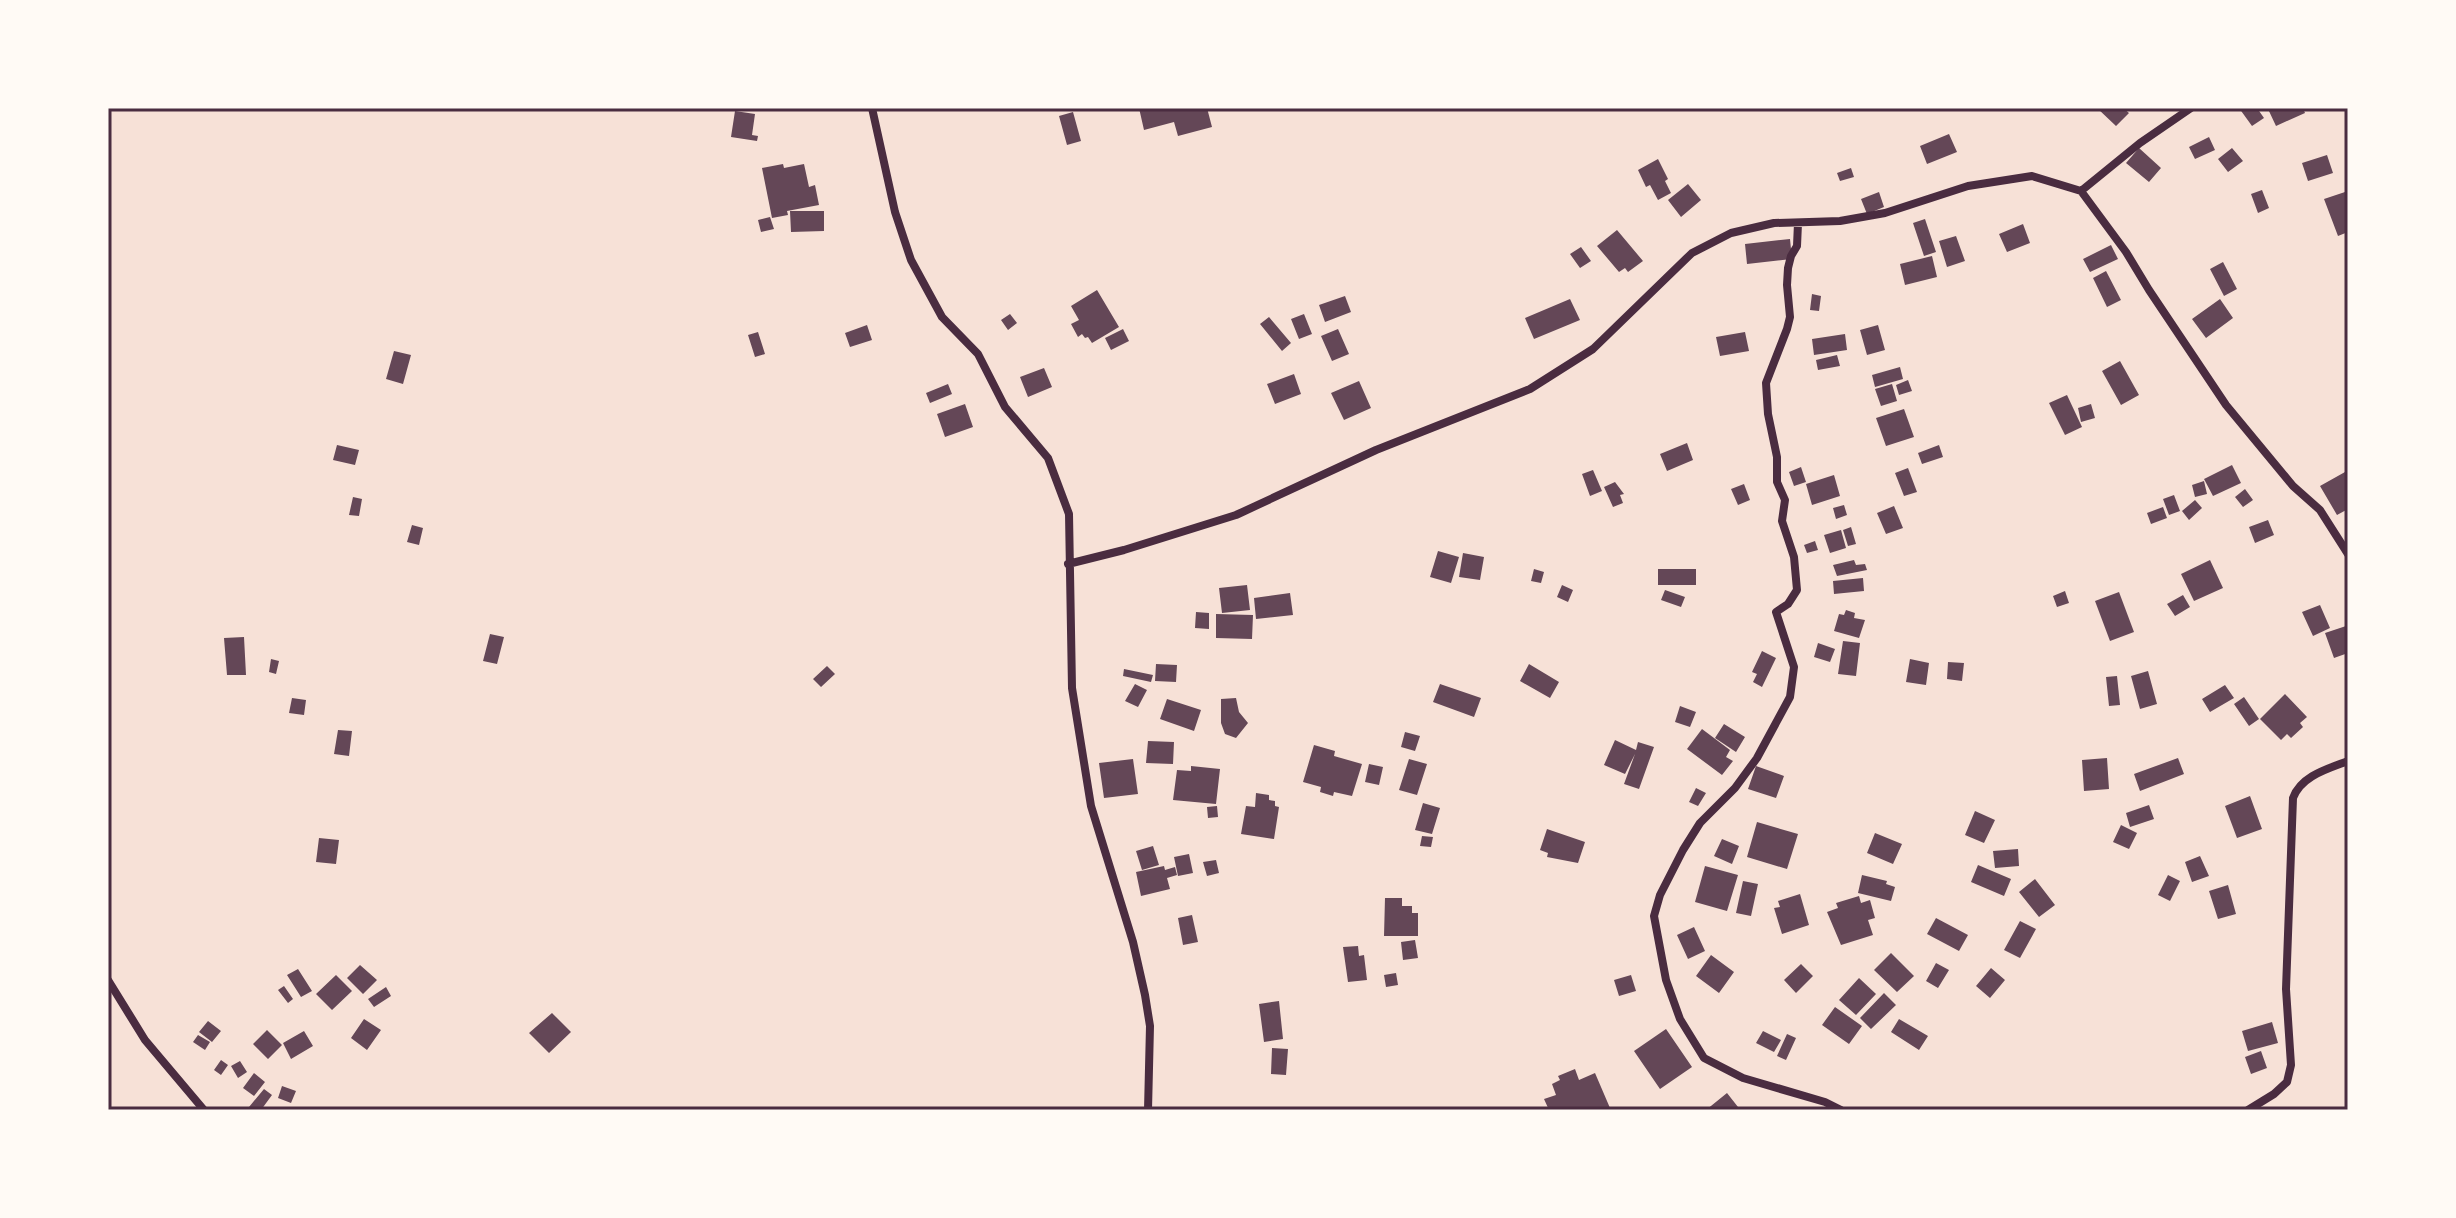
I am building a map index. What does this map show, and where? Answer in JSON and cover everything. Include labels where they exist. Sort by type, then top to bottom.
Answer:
[{"type":"street","points":[[872,108],[895,212],[911,260],[942,317],[978,354],[1005,407],[1039,445],[1053,467],[1069,514],[1072,688],[1091,806],[1133,942],[1145,995],[1150,1026],[1148,1110]]},
{"type":"street","points":[[2081,191],[2140,143],[2191,108]]},
{"type":"street","points":[[1068,564],[1236,515],[1376,450],[1530,389],[1593,349],[1692,253],[1731,233],[1774,223],[1840,221],[1885,213],[1968,186],[2032,176],[2081,191],[2126,252],[2226,405],[2293,486],[2320,510],[2348,554]]},
{"type":"street","points":[[1798,223],[1797,246],[1788,268],[1790,317],[1766,383],[1768,414],[1777,457],[1777,482],[1785,500],[1782,521],[1794,557],[1797,590],[1788,604],[1776,612],[1794,667],[1790,697],[1757,758],[1735,788],[1700,823],[1683,850],[1660,895],[1654,916],[1666,980],[1680,1019],[1704,1058],[1743,1078],[1825,1102],[1841,1110]]},
{"type":"street","points":[[2248,1110],[2287,1082],[2291,1065],[2286,989],[2293,798],[2296,789],[2305,780],[2348,761]]},
{"type":"street","points":[[108,980],[145,1040],[204,1110]]},
{"type":"building","points":[[1139,108],[1207,108],[1212,127],[1178,136],[1174,122],[1144,130]]},
{"type":"building","points":[[2097,108],[2123,108],[2129,113],[2116,126]]},
{"type":"building","points":[[2239,108],[2257,108],[2264,118],[2252,126]]},
{"type":"building","points":[[2303,108],[2305,113],[2276,126],[2268,109]]},
{"type":"building","points":[[735,111],[755,114],[752,135],[758,136],[757,141],[731,137]]},
{"type":"building","points":[[1073,112],[1081,141],[1067,145],[1059,116]]},
{"type":"building","points":[[1949,134],[1957,152],[1927,164],[1920,146]]},
{"type":"building","points":[[2209,137],[2215,150],[2195,159],[2189,147]]},
{"type":"building","points":[[2139,148],[2161,168],[2149,182],[2126,163]]},
{"type":"building","points":[[2232,148],[2243,161],[2228,172],[2218,159]]},
{"type":"building","points":[[2327,155],[2333,173],[2308,181],[2302,163]]},
{"type":"building","points":[[1658,159],[1671,193],[1658,200],[1650,185],[1646,187],[1638,170]]},
{"type":"building","points":[[783,164],[784,168],[804,164],[809,187],[815,185],[819,205],[787,211],[788,215],[772,218],[762,168]]},
{"type":"building","points":[[1851,168],[1854,177],[1840,181],[1837,173]]},
{"type":"building","points":[[1688,184],[1701,200],[1681,217],[1668,200]]},
{"type":"building","points":[[2262,190],[2269,208],[2258,213],[2251,194]]},
{"type":"building","points":[[2348,191],[2348,232],[2338,236],[2324,199]]},
{"type":"building","points":[[1879,192],[1884,207],[1867,214],[1861,199]]},
{"type":"building","points":[[790,211],[824,211],[824,231],[791,232]]},
{"type":"building","points":[[770,217],[774,229],[761,232],[758,220]]},
{"type":"building","points":[[1925,219],[1936,252],[1924,256],[1913,223]]},
{"type":"building","points":[[2023,224],[2030,243],[2007,252],[1999,234]]},
{"type":"building","points":[[1617,230],[1643,261],[1628,272],[1625,268],[1619,272],[1597,246]]},
{"type":"building","points":[[1956,236],[1965,261],[1947,267],[1939,241]]},
{"type":"building","points":[[1790,239],[1792,259],[1747,264],[1745,244]]},
{"type":"building","points":[[2111,245],[2118,259],[2090,272],[2083,259]]},
{"type":"building","points":[[1581,247],[1591,261],[1580,268],[1570,254]]},
{"type":"building","points":[[1932,256],[1937,277],[1905,285],[1900,264]]},
{"type":"building","points":[[2223,262],[2237,289],[2224,296],[2210,269]]},
{"type":"building","points":[[2106,271],[2121,300],[2107,307],[2093,278]]},
{"type":"building","points":[[1097,290],[1119,327],[1092,343],[1082,334],[1078,337],[1071,324],[1079,320],[1071,306]]},
{"type":"building","points":[[1812,294],[1821,296],[1819,311],[1810,310]]},
{"type":"building","points":[[1345,296],[1351,312],[1325,322],[1319,305]]},
{"type":"building","points":[[1570,299],[1580,320],[1534,339],[1525,318]]},
{"type":"building","points":[[2220,299],[2233,318],[2206,338],[2192,319]]},
{"type":"building","points":[[1010,314],[1017,323],[1008,330],[1001,320]]},
{"type":"building","points":[[1304,314],[1312,334],[1299,339],[1291,319]]},
{"type":"building","points":[[1269,317],[1291,343],[1282,351],[1260,324]]},
{"type":"building","points":[[867,325],[872,340],[850,347],[845,333]]},
{"type":"building","points":[[1878,325],[1885,350],[1867,355],[1860,330]]},
{"type":"building","points":[[1123,329],[1129,341],[1111,350],[1105,338]]},
{"type":"building","points":[[1338,329],[1349,354],[1332,361],[1321,336]]},
{"type":"building","points":[[758,332],[765,354],[755,357],[748,335]]},
{"type":"building","points":[[1745,332],[1749,351],[1720,356],[1716,337]]},
{"type":"building","points":[[1845,334],[1847,350],[1814,355],[1812,339]]},
{"type":"building","points":[[394,351],[411,355],[403,384],[386,379]]},
{"type":"building","points":[[1837,355],[1840,366],[1818,370],[1816,360]]},
{"type":"building","points":[[2120,361],[2139,395],[2121,405],[2102,371]]},
{"type":"building","points":[[1900,367],[1903,379],[1875,387],[1872,375]]},
{"type":"building","points":[[1044,368],[1052,387],[1028,397],[1020,377]]},
{"type":"building","points":[[1294,374],[1301,394],[1275,404],[1267,384]]},
{"type":"building","points":[[1908,380],[1912,391],[1899,395],[1896,385]]},
{"type":"building","points":[[1359,381],[1371,408],[1344,420],[1331,393]]},
{"type":"building","points":[[948,384],[952,394],[930,403],[926,393]]},
{"type":"building","points":[[1892,384],[1897,401],[1881,406],[1875,389]]},
{"type":"building","points":[[2067,395],[2082,427],[2065,435],[2049,403]]},
{"type":"building","points":[[965,404],[973,427],[945,437],[937,414]]},
{"type":"building","points":[[2091,404],[2095,418],[2081,422],[2078,408]]},
{"type":"building","points":[[1904,409],[1914,437],[1886,446],[1876,418]]},
{"type":"building","points":[[1687,443],[1693,460],[1667,471],[1660,454]]},
{"type":"building","points":[[337,445],[359,450],[355,465],[333,460]]},
{"type":"building","points":[[1939,445],[1943,457],[1922,464],[1918,453]]},
{"type":"building","points":[[2232,465],[2241,483],[2213,496],[2204,479]]},
{"type":"building","points":[[1801,467],[1806,482],[1794,486],[1789,472]]},
{"type":"building","points":[[1908,468],[1917,492],[1904,496],[1895,473]]},
{"type":"building","points":[[1593,470],[1602,491],[1590,496],[1582,474]]},
{"type":"building","points":[[2345,472],[2348,477],[2348,509],[2337,515],[2320,486]]},
{"type":"building","points":[[1834,475],[1840,496],[1812,505],[1806,484]]},
{"type":"building","points":[[2204,481],[2207,494],[2195,497],[2192,485]]},
{"type":"building","points":[[1615,482],[1624,494],[1620,495],[1623,503],[1613,507],[1604,487]]},
{"type":"building","points":[[1744,484],[1750,500],[1738,505],[1731,489]]},
{"type":"building","points":[[2245,489],[2253,500],[2243,507],[2235,497]]},
{"type":"building","points":[[2174,495],[2180,511],[2169,515],[2163,499]]},
{"type":"building","points":[[353,497],[362,499],[359,516],[349,515]]},
{"type":"building","points":[[2195,500],[2202,508],[2189,520],[2182,511]]},
{"type":"building","points":[[1844,505],[1847,515],[1836,519],[1833,508]]},
{"type":"building","points":[[1894,506],[1903,528],[1886,534],[1877,513]]},
{"type":"building","points":[[2163,507],[2167,518],[2151,524],[2147,513]]},
{"type":"building","points":[[2268,520],[2274,535],[2255,543],[2249,527]]},
{"type":"building","points":[[412,525],[423,528],[419,545],[407,542]]},
{"type":"building","points":[[1851,527],[1856,544],[1848,546],[1843,530]]},
{"type":"building","points":[[1841,530],[1846,548],[1830,553],[1824,535]]},
{"type":"building","points":[[1815,541],[1818,550],[1807,553],[1804,545]]},
{"type":"building","points":[[1438,551],[1459,557],[1451,583],[1430,577]]},
{"type":"building","points":[[1463,553],[1484,557],[1480,580],[1459,577]]},
{"type":"building","points":[[1854,560],[1856,565],[1865,564],[1867,570],[1837,576],[1833,565]]},
{"type":"building","points":[[2210,560],[2223,588],[2194,601],[2181,574]]},
{"type":"building","points":[[1534,569],[1544,572],[1541,583],[1531,581]]},
{"type":"building","points":[[1658,569],[1696,569],[1696,585],[1658,585]]},
{"type":"building","points":[[1863,578],[1864,591],[1834,594],[1833,581]]},
{"type":"building","points":[[1247,585],[1250,610],[1222,613],[1219,588]]},
{"type":"building","points":[[1562,585],[1573,590],[1568,602],[1557,597]]},
{"type":"building","points":[[1665,590],[1685,597],[1681,607],[1661,600]]},
{"type":"building","points":[[2065,591],[2069,603],[2057,607],[2053,596]]},
{"type":"building","points":[[2119,592],[2134,632],[2110,641],[2095,601]]},
{"type":"building","points":[[1290,593],[1293,615],[1256,619],[1254,598]]},
{"type":"building","points":[[2183,595],[2190,607],[2175,616],[2167,604]]},
{"type":"building","points":[[2320,605],[2330,628],[2313,636],[2302,612]]},
{"type":"building","points":[[1846,610],[1855,613],[1854,618],[1865,620],[1859,638],[1834,631],[1839,614],[1844,615]]},
{"type":"building","points":[[1196,612],[1209,613],[1209,629],[1195,628]]},
{"type":"building","points":[[1216,614],[1253,615],[1252,639],[1216,638]]},
{"type":"building","points":[[2346,626],[2348,653],[2334,658],[2325,633]]},
{"type":"building","points":[[490,634],[504,637],[497,664],[483,661]]},
{"type":"building","points":[[244,637],[246,675],[227,675],[224,638]]},
{"type":"building","points":[[1843,641],[1860,643],[1856,676],[1838,674]]},
{"type":"building","points":[[1818,643],[1835,649],[1830,662],[1814,657]]},
{"type":"building","points":[[1762,651],[1776,658],[1762,687],[1753,682],[1757,674],[1752,672]]},
{"type":"building","points":[[271,659],[279,661],[276,674],[269,672]]},
{"type":"building","points":[[1910,659],[1929,663],[1926,685],[1906,682]]},
{"type":"building","points":[[1948,662],[1964,663],[1962,681],[1947,679]]},
{"type":"building","points":[[1156,664],[1177,665],[1176,682],[1155,681]]},
{"type":"building","points":[[1529,664],[1559,682],[1550,698],[1520,681]]},
{"type":"building","points":[[827,666],[835,674],[821,687],[813,679]]},
{"type":"building","points":[[1124,669],[1153,675],[1151,682],[1123,676]]},
{"type":"building","points":[[2148,671],[2157,704],[2140,709],[2131,676]]},
{"type":"building","points":[[2117,676],[2120,705],[2109,706],[2106,677]]},
{"type":"building","points":[[1135,684],[1147,690],[1138,707],[1125,701]]},
{"type":"building","points":[[1440,684],[1481,698],[1474,717],[1433,702]]},
{"type":"building","points":[[2225,685],[2234,698],[2210,712],[2202,699]]},
{"type":"building","points":[[2285,694],[2307,717],[2300,723],[2303,727],[2291,738],[2287,734],[2281,740],[2260,719]]},
{"type":"building","points":[[2244,697],[2259,719],[2249,726],[2234,704]]},
{"type":"building","points":[[292,698],[306,700],[304,715],[289,713]]},
{"type":"building","points":[[1236,698],[1239,712],[1248,723],[1236,738],[1225,734],[1221,723],[1221,699]]},
{"type":"building","points":[[1167,699],[1201,710],[1194,731],[1160,719]]},
{"type":"building","points":[[1680,706],[1696,712],[1690,727],[1675,722]]},
{"type":"building","points":[[1724,724],[1745,737],[1736,752],[1715,738]]},
{"type":"building","points":[[1702,729],[1730,750],[1726,757],[1733,761],[1722,775],[1687,749]]},
{"type":"building","points":[[338,730],[352,731],[349,756],[334,754]]},
{"type":"building","points":[[1405,732],[1420,736],[1415,751],[1401,747]]},
{"type":"building","points":[[1615,740],[1636,750],[1638,742],[1654,747],[1639,789],[1624,784],[1635,754],[1625,774],[1604,765]]},
{"type":"building","points":[[1148,741],[1174,742],[1173,764],[1146,763]]},
{"type":"building","points":[[1314,745],[1335,751],[1334,756],[1362,764],[1352,796],[1334,792],[1333,796],[1320,792],[1321,787],[1303,782]]},
{"type":"building","points":[[2107,758],[2109,789],[2084,791],[2082,760]]},
{"type":"building","points":[[2178,758],[2184,774],[2140,791],[2134,774]]},
{"type":"building","points":[[1133,759],[1138,794],[1104,798],[1099,763]]},
{"type":"building","points":[[1409,759],[1427,764],[1417,795],[1399,790]]},
{"type":"building","points":[[1369,764],[1383,767],[1379,785],[1365,782]]},
{"type":"building","points":[[1191,766],[1220,769],[1216,804],[1173,800],[1177,770],[1191,771]]},
{"type":"building","points":[[1756,766],[1784,776],[1776,798],[1748,789]]},
{"type":"building","points":[[1696,788],[1706,793],[1698,806],[1689,802]]},
{"type":"building","points":[[1256,793],[1269,795],[1269,800],[1275,801],[1275,806],[1279,807],[1274,839],[1241,834],[1246,806],[1255,807]]},
{"type":"building","points":[[2250,796],[2262,829],[2237,838],[2225,806]]},
{"type":"building","points":[[1423,803],[1440,808],[1432,834],[1415,830]]},
{"type":"building","points":[[2149,805],[2154,819],[2130,827],[2126,813]]},
{"type":"building","points":[[1217,806],[1218,817],[1208,818],[1207,807]]},
{"type":"building","points":[[1975,811],[1995,820],[1984,843],[1965,835]]},
{"type":"building","points":[[1757,822],[1798,834],[1787,869],[1747,857]]},
{"type":"building","points":[[2121,825],[2137,833],[2129,849],[2113,842]]},
{"type":"building","points":[[1547,829],[1585,842],[1578,863],[1547,857],[1548,853],[1540,850]]},
{"type":"building","points":[[1875,833],[1902,844],[1893,864],[1867,853]]},
{"type":"building","points":[[1422,836],[1433,837],[1431,847],[1420,846]]},
{"type":"building","points":[[319,838],[339,840],[336,864],[316,862]]},
{"type":"building","points":[[1722,839],[1739,846],[1732,864],[1714,856]]},
{"type":"building","points":[[1153,846],[1159,865],[1142,870],[1136,851]]},
{"type":"building","points":[[2018,849],[2019,866],[1995,868],[1993,851]]},
{"type":"building","points":[[1189,854],[1193,873],[1178,876],[1174,857]]},
{"type":"building","points":[[2200,856],[2209,876],[2192,882],[2185,862]]},
{"type":"building","points":[[1216,860],[1219,873],[1207,876],[1203,862]]},
{"type":"building","points":[[1978,865],[2011,879],[2004,896],[1971,882]]},
{"type":"building","points":[[1164,866],[1165,870],[1175,867],[1177,875],[1167,878],[1170,889],[1141,896],[1136,872]]},
{"type":"building","points":[[1705,866],[1738,875],[1727,911],[1695,902]]},
{"type":"building","points":[[1862,875],[1887,881],[1886,884],[1895,887],[1891,901],[1858,893]]},
{"type":"building","points":[[2168,875],[2180,881],[2170,901],[2158,895]]},
{"type":"building","points":[[2035,879],[2055,905],[2039,917],[2019,892]]},
{"type":"building","points":[[1743,881],[1758,884],[1751,916],[1736,913]]},
{"type":"building","points":[[2228,885],[2236,914],[2218,919],[2209,891]]},
{"type":"building","points":[[1800,894],[1809,925],[1782,934],[1774,908],[1780,907],[1778,901]]},
{"type":"building","points":[[1859,896],[1861,903],[1870,900],[1875,918],[1868,920],[1873,935],[1841,945],[1827,912],[1838,908],[1836,903]]},
{"type":"building","points":[[1385,898],[1402,898],[1402,906],[1412,906],[1412,913],[1418,913],[1418,936],[1384,936]]},
{"type":"building","points":[[1192,915],[1198,942],[1183,945],[1178,918]]},
{"type":"building","points":[[1936,918],[1968,935],[1959,951],[1927,934]]},
{"type":"building","points":[[2020,921],[2036,929],[2020,958],[2004,950]]},
{"type":"building","points":[[1694,927],[1705,951],[1688,959],[1677,935]]},
{"type":"building","points":[[1415,940],[1418,958],[1403,960],[1401,942]]},
{"type":"building","points":[[1358,946],[1359,956],[1364,955],[1367,980],[1348,982],[1343,947]]},
{"type":"building","points":[[1891,953],[1914,976],[1897,992],[1874,970]]},
{"type":"building","points":[[1711,955],[1734,972],[1719,993],[1696,976]]},
{"type":"building","points":[[1936,963],[1949,970],[1938,988],[1926,981]]},
{"type":"building","points":[[1801,964],[1813,976],[1796,993],[1784,980]]},
{"type":"building","points":[[360,965],[377,980],[363,994],[347,978]]},
{"type":"building","points":[[1991,968],[2005,980],[1990,998],[1976,986]]},
{"type":"building","points":[[298,969],[312,991],[301,997],[287,975]]},
{"type":"building","points":[[1396,973],[1398,985],[1386,987],[1384,975]]},
{"type":"building","points":[[336,975],[352,991],[332,1010],[316,994]]},
{"type":"building","points":[[1631,975],[1636,991],[1619,996],[1614,980]]},
{"type":"building","points":[[1859,978],[1876,994],[1856,1015],[1839,1000]]},
{"type":"building","points":[[284,986],[293,999],[288,1003],[278,990]]},
{"type":"building","points":[[386,987],[391,996],[374,1007],[368,999]]},
{"type":"building","points":[[1884,993],[1896,1005],[1871,1029],[1860,1018]]},
{"type":"building","points":[[1279,1001],[1283,1039],[1264,1042],[1259,1004]]},
{"type":"building","points":[[1835,1007],[1862,1026],[1849,1044],[1822,1025]]},
{"type":"building","points":[[552,1013],[571,1032],[549,1053],[529,1033]]},
{"type":"building","points":[[364,1019],[381,1030],[367,1050],[351,1038]]},
{"type":"building","points":[[1899,1019],[1928,1036],[1919,1050],[1891,1032]]},
{"type":"building","points":[[208,1021],[221,1031],[212,1042],[199,1032]]},
{"type":"building","points":[[2272,1022],[2278,1043],[2248,1051],[2242,1031]]},
{"type":"building","points":[[1666,1029],[1692,1067],[1660,1089],[1634,1051]]},
{"type":"building","points":[[267,1030],[282,1045],[268,1059],[253,1044]]},
{"type":"building","points":[[304,1031],[313,1046],[291,1059],[283,1043]]},
{"type":"building","points":[[1763,1031],[1781,1040],[1774,1052],[1756,1043]]},
{"type":"building","points":[[1787,1034],[1796,1038],[1786,1060],[1777,1056]]},
{"type":"building","points":[[198,1035],[210,1042],[205,1050],[193,1042]]},
{"type":"building","points":[[1272,1048],[1288,1049],[1286,1075],[1271,1074]]},
{"type":"building","points":[[2261,1051],[2267,1068],[2251,1074],[2245,1057]]},
{"type":"building","points":[[221,1060],[228,1065],[221,1075],[214,1070]]},
{"type":"building","points":[[240,1061],[247,1072],[238,1078],[231,1066]]},
{"type":"building","points":[[1575,1069],[1579,1080],[1595,1073],[1610,1108],[1549,1110],[1544,1099],[1556,1095],[1552,1084],[1560,1080],[1558,1076]]},
{"type":"building","points":[[254,1073],[265,1082],[254,1096],[243,1088]]},
{"type":"building","points":[[282,1086],[296,1091],[291,1103],[278,1098]]},
{"type":"building","points":[[264,1089],[272,1095],[261,1110],[252,1110],[249,1107]]},
{"type":"building","points":[[1727,1093],[1738,1107],[1735,1110],[1706,1110]]}]
